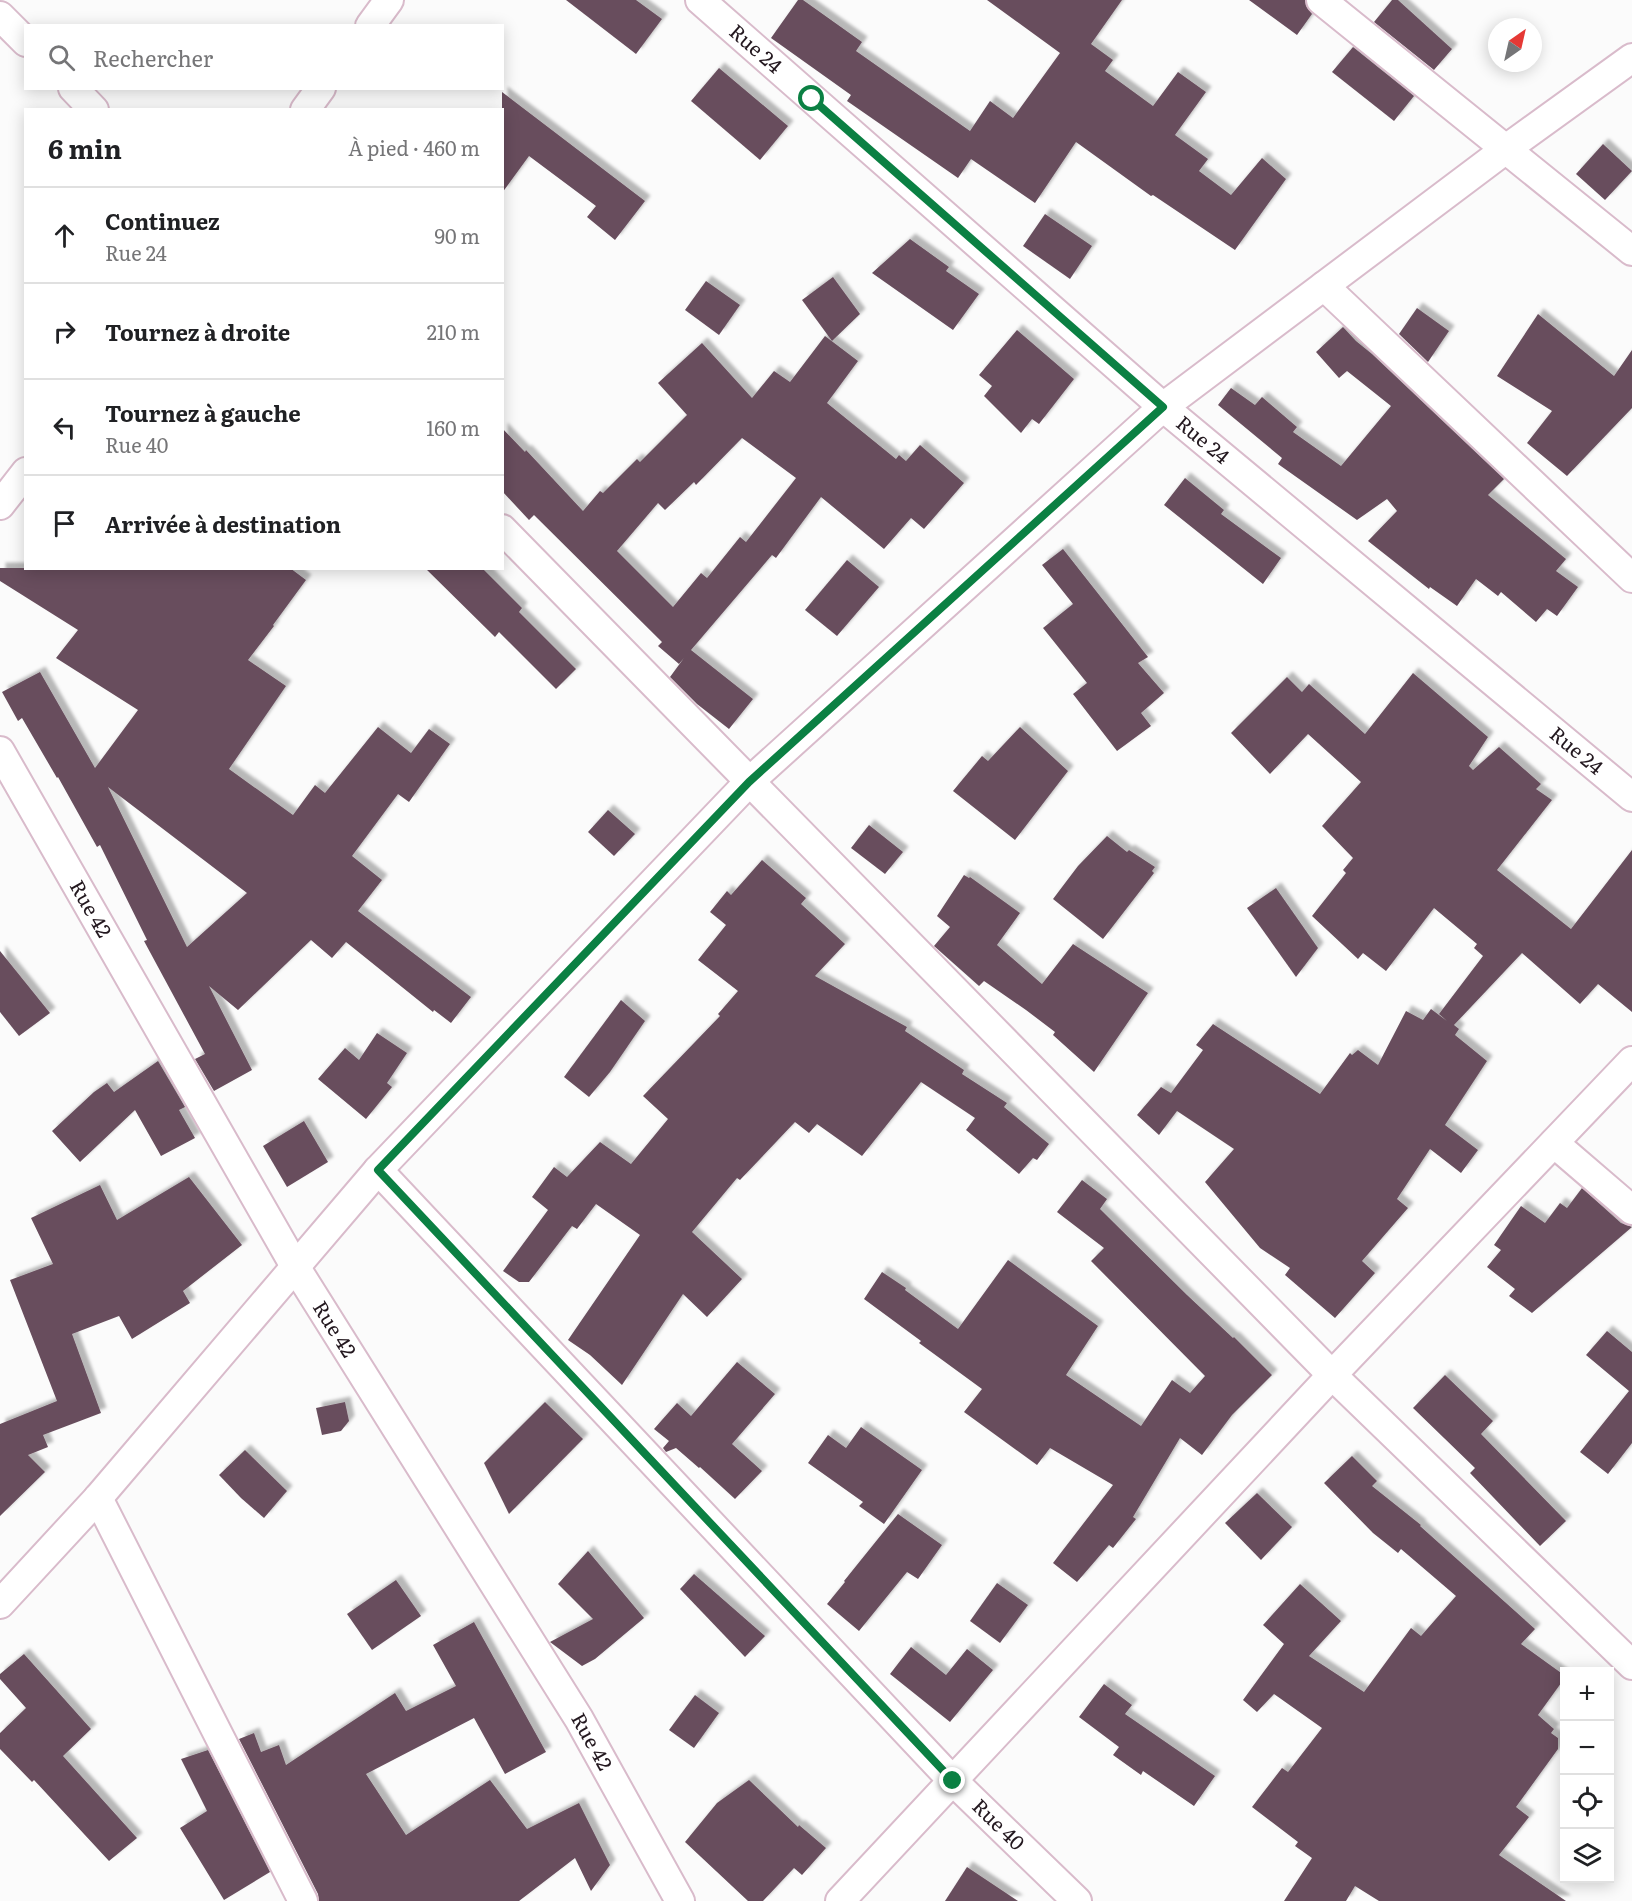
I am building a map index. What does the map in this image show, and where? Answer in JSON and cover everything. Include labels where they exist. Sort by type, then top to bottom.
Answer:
[{"type":"street","points":[[371,24],[389,0]]},
{"type":"street","name":"Rue 24","points":[[700,0],[1163,407],[1632,797]]},
{"type":"street","points":[[1321,0],[1632,251]]},
{"type":"street","points":[[0,16],[24,40]]},
{"type":"street","points":[[0,1604],[98,1498],[378,1170],[749,782],[1163,407],[1506,148],[1632,58]]},
{"type":"street","points":[[75,90],[92,108]]},
{"type":"street","points":[[306,108],[320,90]]},
{"type":"street","points":[[1324,286],[1632,578]]},
{"type":"street","points":[[0,505],[24,475]]},
{"type":"street","points":[[504,531],[1332,1375],[1632,1665]]},
{"type":"street","name":"Rue 42","points":[[0,751],[296,1268],[579,1719],[680,1901]]},
{"type":"street","points":[[840,1901],[1332,1375],[1632,1061]]},
{"type":"street","points":[[1554,1143],[1632,1210]]},
{"type":"street","name":"Rue 40","points":[[378,1170],[953,1781],[1077,1901]]},
{"type":"street","points":[[98,1498],[303,1901]]},
{"type":"building","points":[[566,0],[636,0],[662,19],[636,54]]},
{"type":"building","points":[[798,0],[803,0],[862,42],[856,51],[970,131],[990,101],[1013,118],[1060,53],[987,0],[1122,0],[1091,44],[1113,60],[1105,71],[1153,106],[1178,72],[1206,92],[1175,135],[1208,159],[1199,171],[1231,195],[1262,158],[1286,179],[1235,250],[1153,195],[1151,196],[1076,142],[1035,203],[971,159],[958,178],[847,101],[851,95],[771,38]]},
{"type":"building","points":[[1249,0],[1305,0],[1312,14],[1297,35]]},
{"type":"building","points":[[1392,0],[1398,0],[1452,49],[1434,70],[1374,22]]},
{"type":"building","points":[[1353,47],[1414,96],[1394,121],[1332,72]]},
{"type":"building","points":[[719,68],[788,126],[760,160],[691,101]]},
{"type":"building","points":[[502,92],[645,201],[615,240],[587,217],[596,206],[529,156],[504,190],[504,108],[502,108]]},
{"type":"building","points":[[1603,144],[1632,171],[1605,200],[1576,174]]},
{"type":"building","points":[[1045,214],[1092,246],[1070,279],[1023,246]]},
{"type":"building","points":[[910,239],[949,267],[946,271],[979,294],[953,330],[872,273]]},
{"type":"building","points":[[833,277],[860,314],[832,341],[802,300]]},
{"type":"building","points":[[706,281],[740,305],[719,335],[685,310]]},
{"type":"building","points":[[1417,308],[1449,331],[1428,362],[1399,334]]},
{"type":"building","points":[[1538,314],[1614,376],[1632,350],[1632,408],[1567,476],[1527,443],[1552,411],[1497,376]]},
{"type":"building","points":[[1343,327],[1504,479],[1488,495],[1566,559],[1556,571],[1578,587],[1557,616],[1547,609],[1536,622],[1501,592],[1498,596],[1476,579],[1457,606],[1430,587],[1429,589],[1368,541],[1397,511],[1387,499],[1357,520],[1278,464],[1282,458],[1218,405],[1231,388],[1255,405],[1262,397],[1297,427],[1293,432],[1341,466],[1391,406],[1347,371],[1339,378],[1316,352]]},
{"type":"building","points":[[1017,330],[1074,379],[1039,424],[1032,419],[1021,433],[984,396],[992,386],[979,375]]},
{"type":"building","points":[[825,336],[858,361],[827,403],[896,459],[899,455],[906,461],[920,445],[964,483],[924,529],[911,518],[884,549],[821,497],[776,558],[772,555],[691,650],[753,699],[729,729],[697,704],[670,677],[684,658],[679,664],[658,646],[662,642],[534,515],[529,520],[504,493],[504,430],[525,452],[526,450],[583,511],[600,491],[603,493],[637,459],[640,462],[687,415],[658,383],[702,343],[752,398],[774,371],[790,382]],"holes":[[[742,438],[796,478],[746,542],[740,537],[707,578],[701,573],[673,607],[617,551],[658,503],[665,510],[694,482],[696,485]]]},
{"type":"building","points":[[1185,478],[1224,510],[1221,514],[1281,558],[1263,584],[1164,505]]},
{"type":"building","points":[[1063,549],[1148,657],[1138,663],[1164,693],[1141,713],[1151,726],[1117,751],[1073,694],[1087,683],[1043,628],[1073,604],[1042,565]]},
{"type":"building","points":[[847,560],[879,587],[837,636],[805,610]]},
{"type":"building","points":[[0,568],[24,568],[24,570],[293,570],[306,580],[248,660],[286,686],[229,769],[293,815],[315,785],[325,793],[378,727],[411,753],[429,729],[450,744],[409,802],[398,794],[352,856],[382,880],[358,911],[471,997],[451,1023],[434,1010],[433,1012],[346,942],[332,958],[311,940],[238,1010],[209,986],[252,1070],[214,1091],[195,1059],[205,1054],[144,941],[147,940],[100,845],[97,847],[22,718],[18,721],[2,692],[40,672],[95,768],[138,710],[56,658],[78,630],[0,581]],"holes":[[[108,787],[247,893],[187,947]]]},
{"type":"building","points":[[427,570],[484,570],[522,608],[519,612],[576,669],[556,689],[499,632],[495,637]]},
{"type":"building","points":[[1413,673],[1488,737],[1469,766],[1473,770],[1499,747],[1541,784],[1536,789],[1552,800],[1497,870],[1571,929],[1632,850],[1632,1012],[1598,984],[1580,1004],[1522,953],[1454,1025],[1459,1029],[1455,1035],[1487,1061],[1445,1125],[1478,1150],[1461,1173],[1430,1149],[1397,1199],[1408,1208],[1362,1261],[1375,1273],[1335,1318],[1285,1275],[1290,1268],[1260,1248],[1205,1182],[1234,1149],[1177,1111],[1159,1135],[1137,1115],[1161,1087],[1171,1093],[1203,1050],[1196,1045],[1213,1024],[1320,1094],[1350,1053],[1352,1055],[1358,1050],[1378,1065],[1406,1011],[1423,1020],[1431,1009],[1447,1021],[1439,1014],[1483,956],[1474,948],[1477,944],[1434,908],[1386,971],[1363,953],[1358,959],[1312,916],[1346,873],[1343,870],[1353,858],[1322,826],[1361,782],[1308,734],[1270,774],[1231,733],[1287,677],[1302,692],[1309,684],[1365,734]]},
{"type":"building","points":[[1020,727],[1068,771],[1015,840],[953,791],[982,756],[988,761]]},
{"type":"building","points":[[608,810],[635,834],[614,856],[588,832]]},
{"type":"building","points":[[869,825],[903,852],[885,874],[851,848]]},
{"type":"building","points":[[1107,836],[1127,852],[1129,850],[1155,867],[1152,871],[1154,873],[1103,939],[1053,899],[1078,866]]},
{"type":"building","points":[[762,860],[806,898],[801,904],[845,944],[815,976],[907,1027],[905,1031],[964,1070],[962,1074],[1007,1103],[1004,1107],[1049,1144],[1037,1160],[1033,1158],[1019,1174],[966,1130],[975,1118],[921,1082],[862,1156],[817,1124],[809,1133],[795,1122],[740,1180],[737,1178],[692,1232],[742,1279],[707,1317],[683,1294],[622,1385],[590,1355],[568,1340],[640,1235],[596,1204],[577,1229],[572,1226],[529,1282],[519,1282],[503,1271],[548,1210],[532,1197],[554,1167],[567,1177],[600,1142],[631,1164],[668,1119],[643,1096],[720,1016],[718,1014],[738,991],[698,960],[726,925],[710,912],[727,891],[731,895]]},
{"type":"building","points":[[964,875],[1020,913],[997,945],[1042,984],[1073,944],[1148,993],[1094,1072],[1053,1035],[1055,1032],[984,981],[979,986],[934,946],[950,927],[937,916]]},
{"type":"building","points":[[1276,888],[1318,948],[1296,977],[1247,908]]},
{"type":"building","points":[[0,951],[50,1013],[19,1036],[0,1012]]},
{"type":"building","points":[[621,1000],[645,1021],[610,1072],[589,1097],[564,1077]]},
{"type":"building","points":[[377,1033],[407,1053],[387,1083],[392,1087],[366,1119],[318,1079],[345,1048],[359,1060]]},
{"type":"building","points":[[158,1061],[185,1107],[179,1110],[195,1138],[161,1156],[135,1110],[80,1162],[52,1131],[107,1083],[114,1092]]},
{"type":"building","points":[[304,1121],[328,1162],[287,1187],[263,1146]]},
{"type":"building","points":[[189,1177],[242,1245],[183,1291],[190,1303],[132,1339],[119,1316],[72,1334],[101,1413],[43,1435],[48,1447],[28,1455],[45,1472],[0,1516],[0,1424],[57,1401],[10,1280],[53,1264],[31,1218],[100,1185],[117,1220]]},
{"type":"building","points":[[1082,1180],[1107,1199],[1100,1209],[1272,1375],[1232,1415],[1202,1455],[1180,1438],[1133,1517],[1136,1519],[1113,1548],[1109,1545],[1077,1582],[1053,1563],[1113,1485],[1050,1448],[1037,1465],[964,1412],[982,1389],[864,1299],[882,1272],[958,1329],[1008,1260],[1098,1326],[1066,1375],[1141,1426],[1172,1380],[1190,1393],[1205,1376],[1091,1261],[1104,1248],[1057,1212]]},
{"type":"building","points":[[1582,1188],[1621,1223],[1632,1227],[1532,1313],[1509,1296],[1515,1289],[1487,1267],[1501,1250],[1494,1245],[1521,1206],[1545,1223],[1560,1203],[1567,1208]]},
{"type":"building","points":[[1607,1331],[1632,1352],[1632,1443],[1608,1474],[1580,1452],[1629,1391],[1586,1355]]},
{"type":"building","points":[[737,1362],[775,1394],[732,1444],[762,1471],[735,1499],[676,1448],[666,1452],[663,1448],[669,1441],[654,1429],[677,1403],[691,1416]]},
{"type":"building","points":[[1445,1375],[1493,1421],[1481,1434],[1566,1521],[1540,1546],[1470,1473],[1475,1468],[1413,1408]]},
{"type":"building","points":[[345,1402],[349,1421],[341,1431],[322,1435],[316,1408]]},
{"type":"building","points":[[545,1402],[583,1439],[509,1514],[484,1463]]},
{"type":"building","points":[[861,1427],[922,1470],[884,1524],[859,1506],[863,1502],[808,1463],[828,1435],[846,1448]]},
{"type":"building","points":[[245,1450],[287,1491],[264,1518],[219,1475]]},
{"type":"building","points":[[1352,1456],[1377,1481],[1372,1486],[1421,1525],[1535,1629],[1521,1644],[1560,1672],[1560,1685],[1538,1715],[1554,1729],[1551,1733],[1558,1738],[1558,1749],[1516,1807],[1529,1817],[1499,1855],[1566,1901],[1379,1901],[1355,1886],[1346,1901],[1284,1901],[1312,1858],[1295,1846],[1298,1842],[1252,1807],[1282,1768],[1288,1772],[1322,1728],[1274,1694],[1257,1712],[1243,1700],[1284,1644],[1263,1625],[1300,1584],[1341,1621],[1309,1656],[1364,1692],[1411,1628],[1421,1636],[1456,1596],[1401,1549],[1398,1553],[1373,1533],[1324,1483]]},
{"type":"building","points":[[1257,1493],[1292,1527],[1261,1560],[1225,1523]]},
{"type":"building","points":[[898,1514],[942,1545],[918,1579],[907,1572],[859,1631],[827,1604]]},
{"type":"building","points":[[588,1551],[644,1618],[595,1659],[582,1666],[550,1642],[593,1619],[558,1584]]},
{"type":"building","points":[[694,1574],[765,1636],[745,1657],[680,1589]]},
{"type":"building","points":[[396,1580],[421,1616],[372,1650],[347,1614]]},
{"type":"building","points":[[997,1583],[1028,1605],[1000,1643],[970,1621]]},
{"type":"building","points":[[474,1622],[546,1752],[505,1774],[474,1718],[366,1774],[406,1835],[490,1780],[527,1829],[579,1803],[610,1865],[591,1891],[575,1858],[519,1901],[319,1901],[318,1894],[239,1739],[254,1733],[261,1752],[279,1745],[286,1765],[395,1693],[406,1711],[456,1686],[433,1645]]},
{"type":"building","points":[[911,1647],[946,1675],[967,1649],[993,1670],[950,1722],[890,1674]]},
{"type":"building","points":[[24,1654],[91,1729],[63,1756],[137,1838],[109,1861],[34,1780],[32,1782],[0,1749],[0,1733],[26,1708],[0,1679],[0,1674]]},
{"type":"building","points":[[1104,1684],[1132,1705],[1125,1714],[1215,1776],[1194,1806],[1143,1771],[1141,1775],[1113,1755],[1119,1747],[1079,1717]]},
{"type":"building","points":[[695,1695],[719,1713],[694,1748],[669,1730]]},
{"type":"building","points":[[208,1750],[270,1872],[224,1900],[180,1828],[207,1811],[181,1759]]},
{"type":"building","points":[[749,1780],[798,1827],[799,1825],[826,1848],[802,1875],[794,1868],[763,1901],[748,1901],[685,1842],[717,1803]]},
{"type":"building","points":[[967,1867],[1018,1901],[945,1901]]},
{"type":"route","points":[[812,99],[1163,407],[749,782],[378,1170],[953,1781]]}]
